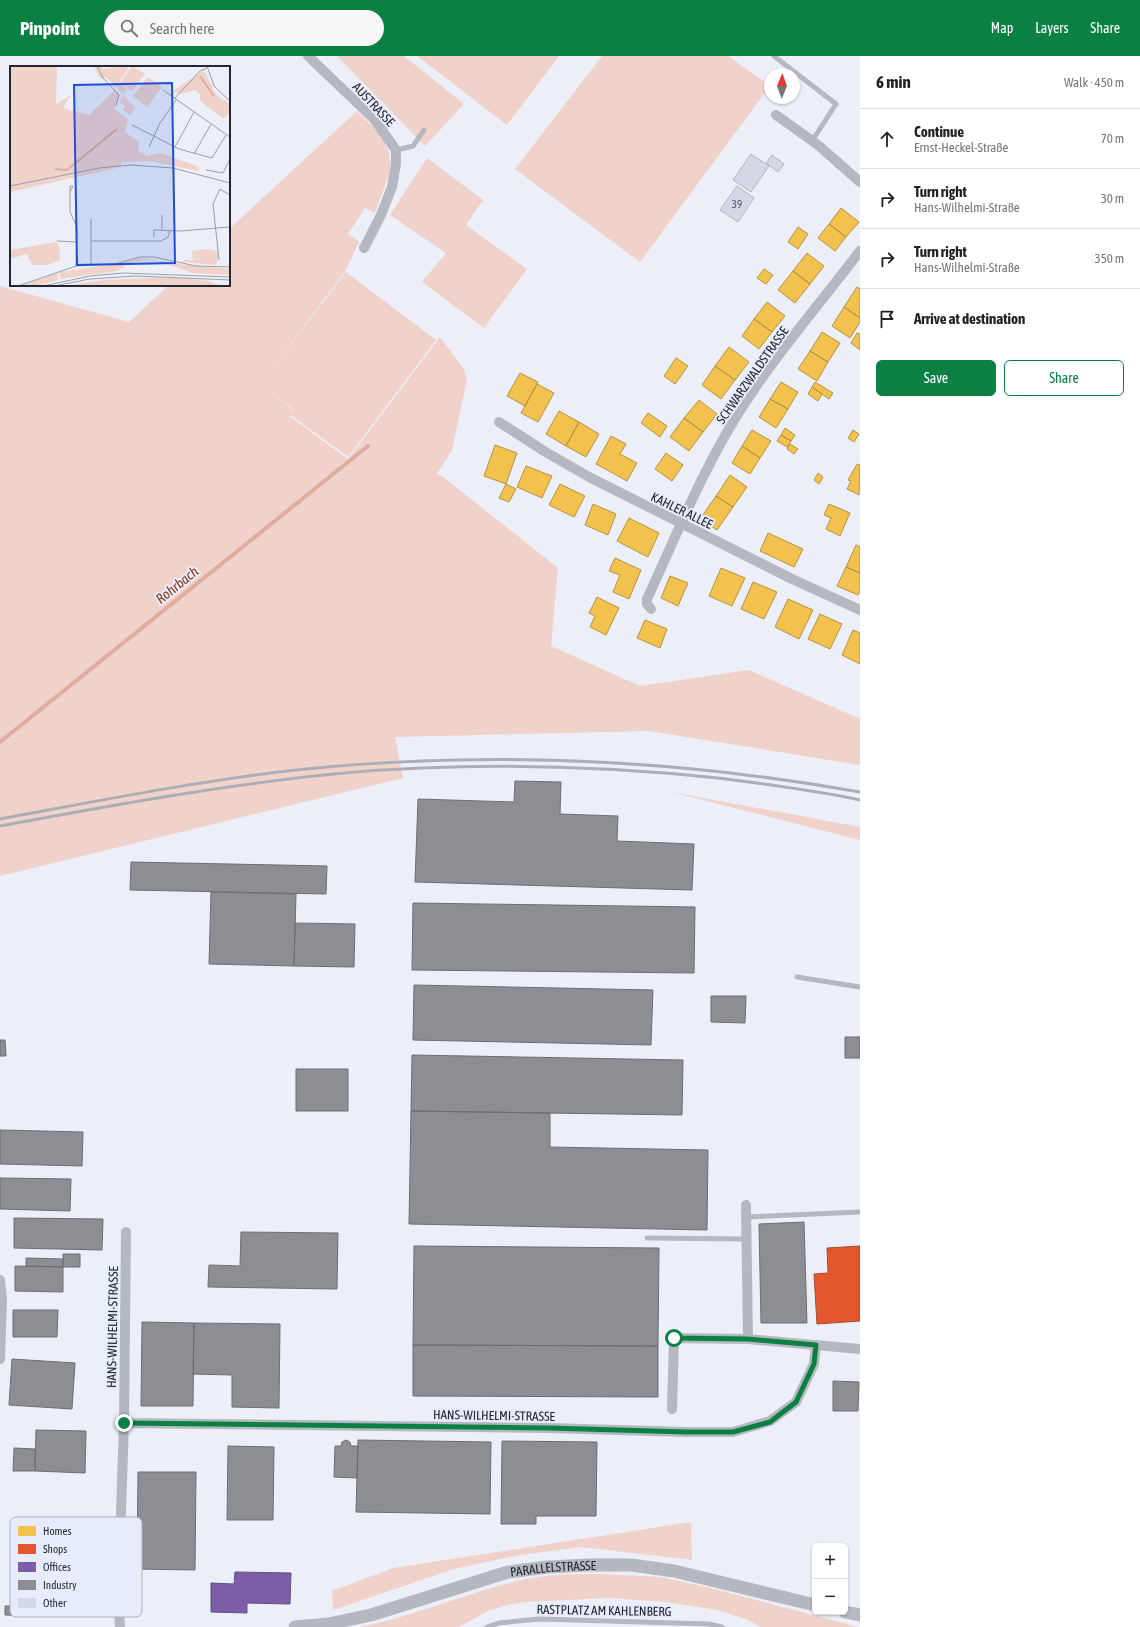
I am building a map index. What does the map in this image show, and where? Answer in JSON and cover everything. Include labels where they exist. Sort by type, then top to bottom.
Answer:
[{"type":"street","name":"AUSTRASSE","points":[[308,56],[374,120],[396,150]]},
{"type":"street","points":[[776,114],[812,140],[860,182]]},
{"type":"street","points":[[364,248],[392,187],[396,164],[396,150]]},
{"type":"street","name":"SCHWARZWALDSTRASSE","points":[[651,609],[647,604],[647,599],[707,468],[743,406],[777,358],[860,251]]},
{"type":"street","name":"KAHLER ALLEE","points":[[499,422],[544,451],[589,477],[792,579],[860,610]]},
{"type":"street","points":[[746,1206],[748,1339]]},
{"type":"street","name":"HANS-WILHELMI-STRASSE","points":[[121,1517],[124,1423],[126,1232]]},
{"type":"street","points":[[0,1280],[2,1300],[0,1359]]},
{"type":"street","points":[[672,1409],[674,1338],[748,1339],[860,1349]]},
{"type":"street","name":"HANS-WILHELMI-STRASSE","points":[[124,1423],[549,1428],[733,1432],[770,1422],[796,1402],[814,1364],[816,1345]]},
{"type":"street","name":"PARALLELSTRASSE","points":[[295,1627],[328,1624],[372,1615],[462,1585],[508,1572],[548,1567],[588,1565],[631,1565],[674,1571],[812,1603]]},
{"type":"street","points":[[848,1613],[860,1615]]},
{"type":"street","name":"HANS-WILHELMI-STRASSE","points":[[119,1617],[120,1627]]},
{"type":"lane","points":[[774,56],[836,104],[812,140]]},
{"type":"lane","points":[[396,150],[414,146],[424,130]]},
{"type":"lane","points":[[796,977],[860,987]]},
{"type":"lane","points":[[746,1217],[860,1212]]},
{"type":"lane","points":[[647,1238],[746,1239]]},
{"type":"lane","name":"RASTPLATZ AM KAHLENBERG","points":[[487,1627],[499,1623],[539,1618],[709,1624],[722,1627]]},
{"type":"shaded area","points":[[337,56],[404,56],[464,104],[425,146]]},
{"type":"shaded area","points":[[417,56],[559,56],[507,125]]},
{"type":"shaded area","points":[[602,56],[728,56],[764,82],[764,94],[640,262],[515,169]]},
{"type":"shaded area","points":[[357,111],[382,136],[389,152],[391,168],[375,213],[365,208],[348,234],[359,242],[346,270],[261,383],[346,272],[436,340],[348,457],[292,416],[293,414],[291,417],[348,459],[440,337],[463,368],[467,379],[452,450],[437,474],[442,476],[558,568],[551,646],[640,686],[749,670],[860,719],[860,765],[649,731],[395,737],[403,778],[0,876],[0,286],[129,322],[168,286],[230,286],[230,228]],"holes":[[[260,385],[295,410],[295,411]]]},
{"type":"shaded area","points":[[427,158],[483,200],[466,225],[527,269],[484,328],[422,282],[446,253],[390,215]]},
{"type":"shaded area","points":[[671,792],[860,827],[860,840]]},
{"type":"shaded area","points":[[691,1522],[692,1560],[582,1547],[520,1555],[454,1569],[333,1610],[332,1591],[393,1568]]},
{"type":"shaded area","points":[[580,1574],[660,1577],[707,1587],[858,1627],[761,1627],[748,1620],[717,1610],[666,1602],[609,1598],[526,1602],[507,1605],[488,1611],[459,1627],[359,1627],[379,1623],[497,1586],[538,1577]]},
{"type":"building: Homes","points":[[841,208],[859,222],[846,237],[829,224]]},
{"type":"building: Homes","points":[[829,224],[846,237],[835,251],[818,238]]},
{"type":"building: Homes","points":[[798,227],[808,234],[798,249],[788,242]]},
{"type":"building: Homes","points":[[807,253],[824,266],[810,284],[793,271]]},
{"type":"building: Homes","points":[[764,269],[773,275],[766,284],[757,278]]},
{"type":"building: Homes","points":[[793,271],[810,284],[795,303],[778,290]]},
{"type":"building: Homes","points":[[857,287],[860,289],[860,318],[844,307]]},
{"type":"building: Homes","points":[[767,302],[785,316],[772,332],[754,319]]},
{"type":"building: Homes","points":[[844,307],[860,318],[860,322],[850,338],[832,326]]},
{"type":"building: Homes","points":[[754,319],[772,332],[759,349],[742,336]]},
{"type":"building: Homes","points":[[822,332],[840,343],[828,362],[810,351]]},
{"type":"building: Homes","points":[[857,333],[860,334],[860,350],[851,343]]},
{"type":"building: Homes","points":[[729,347],[749,362],[735,380],[715,366]]},
{"type":"building: Homes","points":[[810,351],[828,362],[817,381],[798,369]]},
{"type":"building: Homes","points":[[676,358],[688,366],[675,384],[664,376]]},
{"type":"building: Homes","points":[[715,366],[735,380],[721,399],[702,385]]},
{"type":"building: Homes","points":[[520,373],[538,382],[525,406],[507,396]]},
{"type":"building: Homes","points":[[781,382],[798,392],[788,409],[770,399]]},
{"type":"building: Homes","points":[[815,382],[833,393],[829,399],[812,387]]},
{"type":"building: Homes","points":[[537,384],[554,393],[538,422],[521,413]]},
{"type":"building: Homes","points":[[812,387],[822,394],[818,401],[808,394]]},
{"type":"building: Homes","points":[[770,399],[788,409],[776,428],[759,417]]},
{"type":"building: Homes","points":[[699,400],[717,414],[703,432],[684,418]]},
{"type":"building: Homes","points":[[559,411],[579,422],[566,446],[546,434]]},
{"type":"building: Homes","points":[[648,413],[667,426],[660,437],[641,423]]},
{"type":"building: Homes","points":[[684,418],[703,432],[689,451],[670,437]]},
{"type":"building: Homes","points":[[579,422],[599,434],[586,457],[566,446]]},
{"type":"building: Homes","points":[[785,428],[795,435],[791,441],[781,435]]},
{"type":"building: Homes","points":[[752,430],[771,441],[760,458],[742,446]]},
{"type":"building: Homes","points":[[853,430],[859,434],[854,442],[848,438]]},
{"type":"building: Homes","points":[[781,435],[791,441],[787,447],[777,441]]},
{"type":"building: Homes","points":[[611,436],[626,444],[620,454],[637,463],[627,481],[596,464]]},
{"type":"building: Homes","points":[[790,444],[798,449],[794,454],[787,449]]},
{"type":"building: Homes","points":[[495,445],[517,453],[506,484],[484,476]]},
{"type":"building: Homes","points":[[742,446],[760,458],[750,474],[732,463]]},
{"type":"building: Homes","points":[[666,453],[683,465],[672,481],[655,469]]},
{"type":"building: Homes","points":[[857,464],[860,465],[859,495],[847,489],[851,481],[848,480]]},
{"type":"building: Homes","points":[[526,466],[552,476],[542,498],[517,487]]},
{"type":"building: Homes","points":[[818,473],[823,477],[819,484],[814,480]]},
{"type":"building: Homes","points":[[730,475],[747,487],[733,507],[716,496]]},
{"type":"building: Homes","points":[[506,484],[516,489],[509,502],[499,498]]},
{"type":"building: Homes","points":[[560,484],[585,496],[574,517],[549,505]]},
{"type":"building: Homes","points":[[716,496],[733,507],[717,530],[700,519]]},
{"type":"building: Homes","points":[[593,504],[616,514],[608,535],[585,525]]},
{"type":"building: Homes","points":[[829,504],[850,513],[840,536],[826,529],[831,518],[824,515]]},
{"type":"building: Homes","points":[[629,518],[659,533],[648,557],[617,541]]},
{"type":"building: Homes","points":[[768,533],[803,549],[794,567],[760,551]]},
{"type":"building: Homes","points":[[856,545],[860,547],[860,573],[846,567]]},
{"type":"building: Homes","points":[[615,558],[641,570],[629,599],[613,592],[620,575],[609,571]]},
{"type":"building: Homes","points":[[846,567],[860,573],[860,591],[858,595],[837,586]]},
{"type":"building: Homes","points":[[721,568],[745,578],[732,606],[709,596]]},
{"type":"building: Homes","points":[[670,576],[688,583],[678,606],[661,598]]},
{"type":"building: Homes","points":[[753,582],[777,592],[764,619],[741,609]]},
{"type":"building: Homes","points":[[597,597],[619,608],[606,635],[590,627],[595,616],[589,613]]},
{"type":"building: Homes","points":[[788,599],[813,610],[799,639],[775,627]]},
{"type":"building: Homes","points":[[820,614],[842,624],[830,649],[808,639]]},
{"type":"building: Homes","points":[[645,620],[667,629],[660,648],[637,638]]},
{"type":"building: Homes","points":[[853,630],[860,633],[860,664],[842,655]]},
{"type":"building: Shops","points":[[860,1246],[860,1321],[817,1324],[814,1274],[828,1273],[827,1248]]},
{"type":"building: Offices","points":[[235,1572],[291,1573],[290,1604],[247,1603],[247,1613],[211,1612],[211,1583],[234,1584]]},
{"type":"building: Industry","points":[[515,781],[561,782],[560,814],[618,816],[617,841],[694,844],[692,890],[415,882],[418,799],[514,802]]},
{"type":"building: Industry","points":[[131,862],[327,866],[326,894],[130,890]]},
{"type":"building: Industry","points":[[211,892],[296,894],[294,966],[209,964]]},
{"type":"building: Industry","points":[[413,903],[695,907],[694,973],[412,970]]},
{"type":"building: Industry","points":[[295,923],[355,924],[354,967],[294,966]]},
{"type":"building: Industry","points":[[414,985],[653,990],[651,1045],[413,1040]]},
{"type":"building: Industry","points":[[711,996],[746,996],[745,1023],[711,1022]]},
{"type":"building: Industry","points":[[845,1037],[860,1037],[860,1058],[845,1058]]},
{"type":"building: Industry","points":[[0,1040],[5,1040],[6,1056],[0,1056]]},
{"type":"building: Industry","points":[[412,1055],[683,1060],[682,1115],[411,1111]]},
{"type":"building: Industry","points":[[296,1069],[348,1069],[348,1111],[296,1111]]},
{"type":"building: Industry","points":[[411,1111],[550,1113],[550,1147],[708,1150],[707,1230],[409,1224]]},
{"type":"building: Industry","points":[[0,1130],[83,1132],[82,1166],[0,1164]]},
{"type":"building: Industry","points":[[0,1178],[71,1179],[70,1211],[0,1209]]},
{"type":"building: Industry","points":[[14,1218],[103,1219],[102,1250],[14,1248]]},
{"type":"building: Industry","points":[[804,1222],[807,1323],[761,1323],[759,1224]]},
{"type":"building: Industry","points":[[241,1232],[338,1233],[337,1289],[208,1287],[209,1265],[240,1266]]},
{"type":"building: Industry","points":[[414,1246],[659,1248],[658,1346],[413,1345]]},
{"type":"building: Industry","points":[[63,1254],[80,1254],[80,1267],[63,1267]]},
{"type":"building: Industry","points":[[26,1258],[63,1259],[63,1267],[26,1266]]},
{"type":"building: Industry","points":[[15,1266],[63,1267],[63,1292],[15,1291]]},
{"type":"building: Industry","points":[[13,1310],[58,1310],[57,1337],[13,1337]]},
{"type":"building: Industry","points":[[142,1322],[194,1323],[193,1406],[141,1406]]},
{"type":"building: Industry","points":[[194,1323],[280,1324],[279,1408],[232,1407],[232,1375],[193,1374]]},
{"type":"building: Industry","points":[[413,1345],[658,1346],[658,1397],[413,1396]]},
{"type":"building: Industry","points":[[12,1359],[75,1363],[72,1409],[9,1405]]},
{"type":"building: Industry","points":[[833,1381],[859,1382],[858,1411],[833,1411]]},
{"type":"building: Industry","points":[[36,1430],[86,1431],[85,1473],[35,1471]]},
{"type":"building: Industry","points":[[346,1440],[350,1442],[351,1446],[358,1446],[357,1478],[334,1477],[335,1446],[341,1446],[342,1442]]},
{"type":"building: Industry","points":[[358,1440],[491,1442],[490,1514],[356,1512]]},
{"type":"building: Industry","points":[[502,1441],[597,1442],[596,1516],[536,1516],[536,1524],[501,1524]]},
{"type":"building: Industry","points":[[228,1446],[274,1447],[273,1520],[227,1520]]},
{"type":"building: Industry","points":[[14,1448],[35,1449],[35,1471],[13,1471]]},
{"type":"building: Industry","points":[[138,1472],[196,1472],[195,1570],[142,1569],[142,1517],[138,1517]]},
{"type":"building: Industry","points":[[5,1606],[10,1606],[10,1615],[5,1615]]},
{"type":"building: Other","points":[[751,154],[769,166],[751,192],[733,180]]},
{"type":"building: Other","points":[[772,155],[784,164],[778,172],[766,163]]},
{"type":"building: Other","points":[[737,186],[754,198],[738,222],[720,210]]},
{"type":"waterway","name":"Rohrbach","points":[[0,742],[368,446]]},
{"type":"railway","points":[[0,819],[148,792],[296,770],[438,760],[508,759],[650,765],[720,772],[860,792]]},
{"type":"railway","points":[[0,826],[128,803],[257,783],[344,773],[437,767],[531,766],[625,770],[718,778],[825,793],[860,800]]},
{"type":"route","points":[[124,1423],[549,1428],[733,1432],[770,1422],[796,1402],[814,1364],[816,1345],[748,1339],[674,1338]]}]
